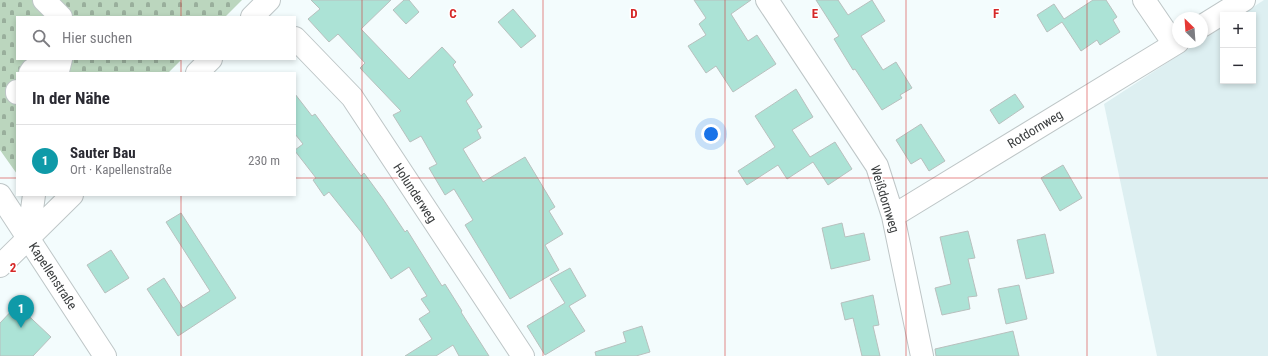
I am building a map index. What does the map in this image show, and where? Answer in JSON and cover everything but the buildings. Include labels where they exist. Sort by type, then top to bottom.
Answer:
[{"type":"street","points":[[44,0],[60,16]]},
{"type":"street","name":"Weißdornweg","points":[[767,0],[877,166],[893,216],[922,356]]},
{"type":"street","points":[[1144,0],[1172,38]]},
{"type":"street","points":[[1208,22],[1244,0]]},
{"type":"street","name":"Holunderweg","points":[[296,39],[352,97],[523,356]]},
{"type":"street","name":"Rotdornweg","points":[[893,216],[1172,45]]},
{"type":"street","points":[[31,72],[32,70],[58,71],[61,60]]},
{"type":"street","points":[[198,72],[210,60]]},
{"type":"street","name":"Kapellenstraße","points":[[0,196],[105,356]]},
{"type":"street","points":[[28,238],[34,196]]},
{"type":"street","points":[[0,266],[71,196]]},
{"type":"shaded area","points":[[1264,0],[1268,0],[1268,356],[1157,356],[1104,104],[1190,48],[1208,48],[1208,36],[1220,29],[1220,84],[1256,84],[1256,12],[1246,12]]},
{"type":"green space","points":[[0,0],[242,0],[226,16],[16,16],[16,60],[181,60],[169,72],[16,72],[16,173],[0,150]]},
{"type":"place","name":"Sauter Bau","points":[[21,328]]}]
